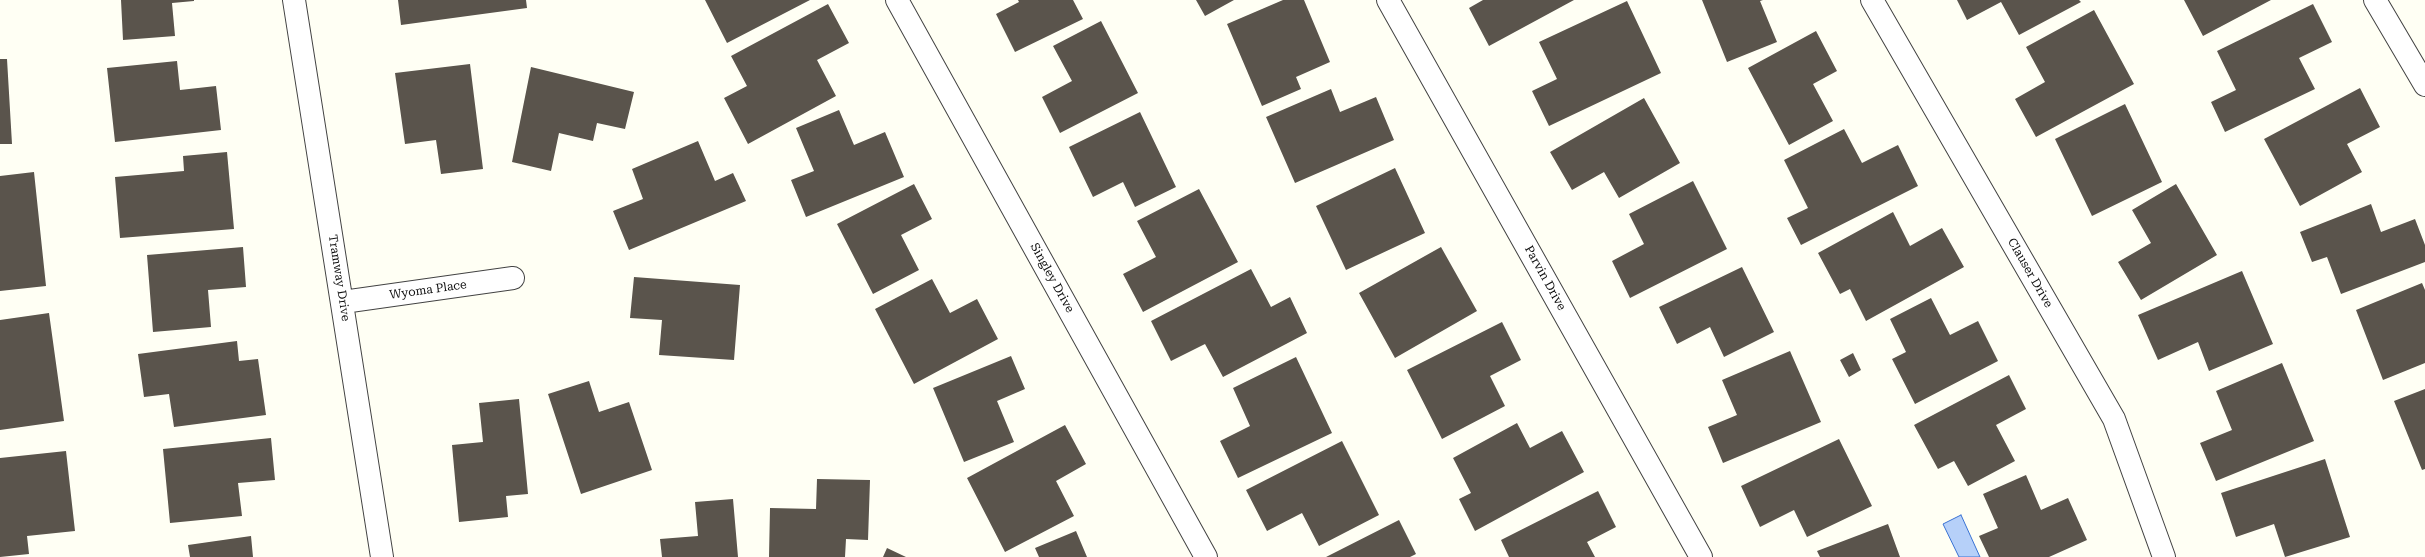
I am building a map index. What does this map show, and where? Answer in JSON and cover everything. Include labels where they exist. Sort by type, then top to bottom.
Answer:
[{"type":"street","name":"Tramway Drive","points":[[294,0],[343,302],[382,557]]},
{"type":"street","name":"Singley Drive","points":[[897,0],[1206,557]]},
{"type":"street","name":"Parvin Drive","points":[[1388,0],[1701,557]]},
{"type":"street","name":"Clauser Drive","points":[[1872,0],[2114,419],[2164,557]]},
{"type":"street","points":[[2375,0],[2425,85]]},
{"type":"street","name":"Wyoma Place","points":[[343,302],[513,278]]},
{"type":"water","points":[[1961,515],[1980,557],[1959,557],[1943,524]]},
{"type":"building","points":[[121,0],[194,1],[172,3],[175,36],[123,40]]},
{"type":"building","points":[[398,0],[526,0],[527,8],[401,25]]},
{"type":"building","points":[[705,0],[810,0],[727,43]]},
{"type":"building","points":[[1018,0],[1073,0],[1083,19],[1015,52],[996,14],[1019,2]]},
{"type":"building","points":[[1196,0],[1234,0],[1205,16]]},
{"type":"building","points":[[1283,0],[1304,0],[1330,62],[1296,77],[1301,89],[1262,106],[1227,24]]},
{"type":"building","points":[[1483,0],[1574,0],[1489,46],[1469,8]]},
{"type":"building","points":[[1702,0],[1763,0],[1760,1],[1777,42],[1727,62]]},
{"type":"building","points":[[1957,0],[2079,0],[2081,2],[2019,35],[2001,2],[1967,20]]},
{"type":"building","points":[[2184,0],[2271,0],[2203,36]]},
{"type":"building","points":[[1627,1],[1661,73],[1549,126],[1532,91],[1557,79],[1539,42]]},
{"type":"building","points":[[828,4],[849,43],[817,60],[836,96],[748,144],[724,98],[747,86],[731,56]]},
{"type":"building","points":[[2313,4],[2332,42],[2299,58],[2315,89],[2225,132],[2211,102],[2236,90],[2217,51]]},
{"type":"building","points":[[2094,10],[2134,84],[2036,137],[2015,99],[2045,82],[2026,47]]},
{"type":"building","points":[[1101,21],[1138,93],[1060,133],[1042,97],[1072,81],[1053,46]]},
{"type":"building","points":[[1816,31],[1837,71],[1813,84],[1833,121],[1789,145],[1748,68]]},
{"type":"building","points":[[0,59],[7,59],[12,144],[0,144]]},
{"type":"building","points":[[177,61],[180,90],[216,86],[221,130],[115,142],[107,68]]},
{"type":"building","points":[[470,64],[483,169],[441,174],[436,140],[405,144],[395,73]]},
{"type":"building","points":[[531,67],[634,92],[625,129],[597,123],[593,141],[559,133],[551,171],[512,162]]},
{"type":"building","points":[[2360,88],[2380,127],[2347,144],[2362,172],[2300,206],[2264,139]]},
{"type":"building","points":[[1331,89],[1340,112],[1376,97],[1394,140],[1295,183],[1266,117]]},
{"type":"building","points":[[1644,98],[1680,163],[1619,198],[1604,172],[1572,190],[1550,152]]},
{"type":"building","points":[[2125,104],[2162,182],[2092,216],[2055,139]]},
{"type":"building","points":[[839,110],[854,145],[885,132],[904,177],[806,217],[791,180],[814,171],[796,128]]},
{"type":"building","points":[[1140,112],[1176,187],[1135,207],[1123,182],[1093,197],[1069,147]]},
{"type":"building","points":[[1844,129],[1862,163],[1898,145],[1918,186],[1801,245],[1787,218],[1808,208],[1784,160]]},
{"type":"building","points":[[698,141],[715,181],[733,173],[746,201],[629,250],[613,211],[643,199],[632,169]]},
{"type":"building","points":[[227,152],[234,229],[120,238],[115,177],[184,171],[183,156]]},
{"type":"building","points":[[1395,168],[1425,233],[1346,270],[1316,206]]},
{"type":"building","points":[[34,172],[46,286],[0,291],[0,176]]},
{"type":"building","points":[[1693,181],[1727,249],[1630,298],[1612,261],[1644,244],[1629,214]]},
{"type":"building","points":[[914,184],[932,219],[901,235],[919,270],[873,294],[837,224]]},
{"type":"building","points":[[2176,184],[2217,255],[2141,300],[2118,262],[2151,243],[2132,210]]},
{"type":"building","points":[[1199,189],[1238,262],[1143,312],[1123,274],[1156,257],[1137,221]]},
{"type":"building","points":[[2371,204],[2381,232],[2415,219],[2425,245],[2425,262],[2341,294],[2327,257],[2312,262],[2300,232]]},
{"type":"building","points":[[1893,212],[1910,246],[1942,228],[1964,267],[1866,321],[1850,289],[1840,294],[1818,253]]},
{"type":"building","points":[[243,247],[246,287],[208,290],[211,327],[153,332],[147,255]]},
{"type":"building","points":[[1441,247],[1477,311],[1395,358],[1359,293]]},
{"type":"building","points":[[1742,267],[1774,332],[1724,357],[1710,327],[1677,344],[1659,307]]},
{"type":"building","points":[[1251,269],[1271,307],[1290,297],[1307,333],[1223,377],[1205,344],[1171,361],[1151,321]]},
{"type":"building","points":[[2242,271],[2273,344],[2209,371],[2198,342],[2158,360],[2138,315]]},
{"type":"building","points":[[634,277],[740,285],[734,360],[659,355],[662,320],[630,318]]},
{"type":"building","points":[[932,279],[950,313],[977,299],[998,339],[914,384],[875,309]]},
{"type":"building","points":[[2422,283],[2425,290],[2425,363],[2383,380],[2356,310]]},
{"type":"building","points":[[1931,298],[1950,335],[1978,321],[1998,361],[1915,404],[1892,359],[1906,352],[1890,319]]},
{"type":"building","points":[[49,313],[64,421],[0,430],[0,320]]},
{"type":"building","points":[[1502,322],[1521,360],[1490,376],[1505,406],[1442,439],[1407,370]]},
{"type":"building","points":[[237,341],[239,361],[258,359],[266,415],[174,427],[169,394],[144,397],[138,354]]},
{"type":"building","points":[[1790,351],[1821,422],[1723,463],[1708,427],[1737,415],[1722,380]]},
{"type":"building","points":[[1853,353],[1861,370],[1849,377],[1840,360]]},
{"type":"building","points":[[1011,356],[1025,389],[997,401],[1014,442],[964,462],[933,388]]},
{"type":"building","points":[[1296,357],[1332,433],[1238,478],[1220,441],[1250,426],[1233,388]]},
{"type":"building","points":[[2282,363],[2314,441],[2216,481],[2200,443],[2232,430],[2216,391]]},
{"type":"building","points":[[2009,375],[2026,409],[1996,425],[2015,461],[1968,486],[1954,461],[1938,469],[1914,425]]},
{"type":"building","points":[[589,381],[599,412],[629,402],[652,470],[581,494],[548,394]]},
{"type":"building","points":[[2425,389],[2425,469],[2422,470],[2394,401]]},
{"type":"building","points":[[519,399],[528,494],[506,496],[508,517],[459,522],[452,445],[483,442],[479,403]]},
{"type":"building","points":[[1517,423],[1530,448],[1562,431],[1584,472],[1475,531],[1459,499],[1471,493],[1453,458]]},
{"type":"building","points":[[1065,425],[1086,464],[1056,481],[1074,516],[1005,552],[967,478]]},
{"type":"building","points":[[271,438],[275,480],[238,483],[242,516],[170,523],[163,449]]},
{"type":"building","points":[[1839,439],[1872,506],[1807,537],[1794,510],[1760,527],[1741,486]]},
{"type":"building","points":[[1342,441],[1379,515],[1319,546],[1302,513],[1267,531],[1246,490]]},
{"type":"building","points":[[66,451],[75,531],[27,536],[29,554],[0,557],[0,458]]},
{"type":"building","points":[[2325,459],[2350,537],[2285,557],[2274,524],[2236,537],[2221,493]]},
{"type":"building","points":[[2026,475],[2041,510],[2068,498],[2087,540],[2049,557],[1989,557],[1979,536],[1998,528],[1983,494]]},
{"type":"building","points":[[817,479],[870,480],[868,540],[846,539],[845,557],[769,557],[770,508],[816,509]]},
{"type":"building","points":[[1598,491],[1616,527],[1587,542],[1595,557],[1509,557],[1501,540]]},
{"type":"building","points":[[733,499],[738,557],[662,557],[660,539],[698,536],[695,502]]},
{"type":"building","points":[[1399,520],[1416,554],[1410,557],[1326,557]]},
{"type":"building","points":[[1888,524],[1900,557],[1820,557],[1817,551]]},
{"type":"building","points":[[1076,531],[1087,557],[1039,557],[1035,548]]},
{"type":"building","points":[[251,536],[253,557],[190,557],[188,545]]},
{"type":"building","points":[[887,548],[906,557],[883,557]]}]
